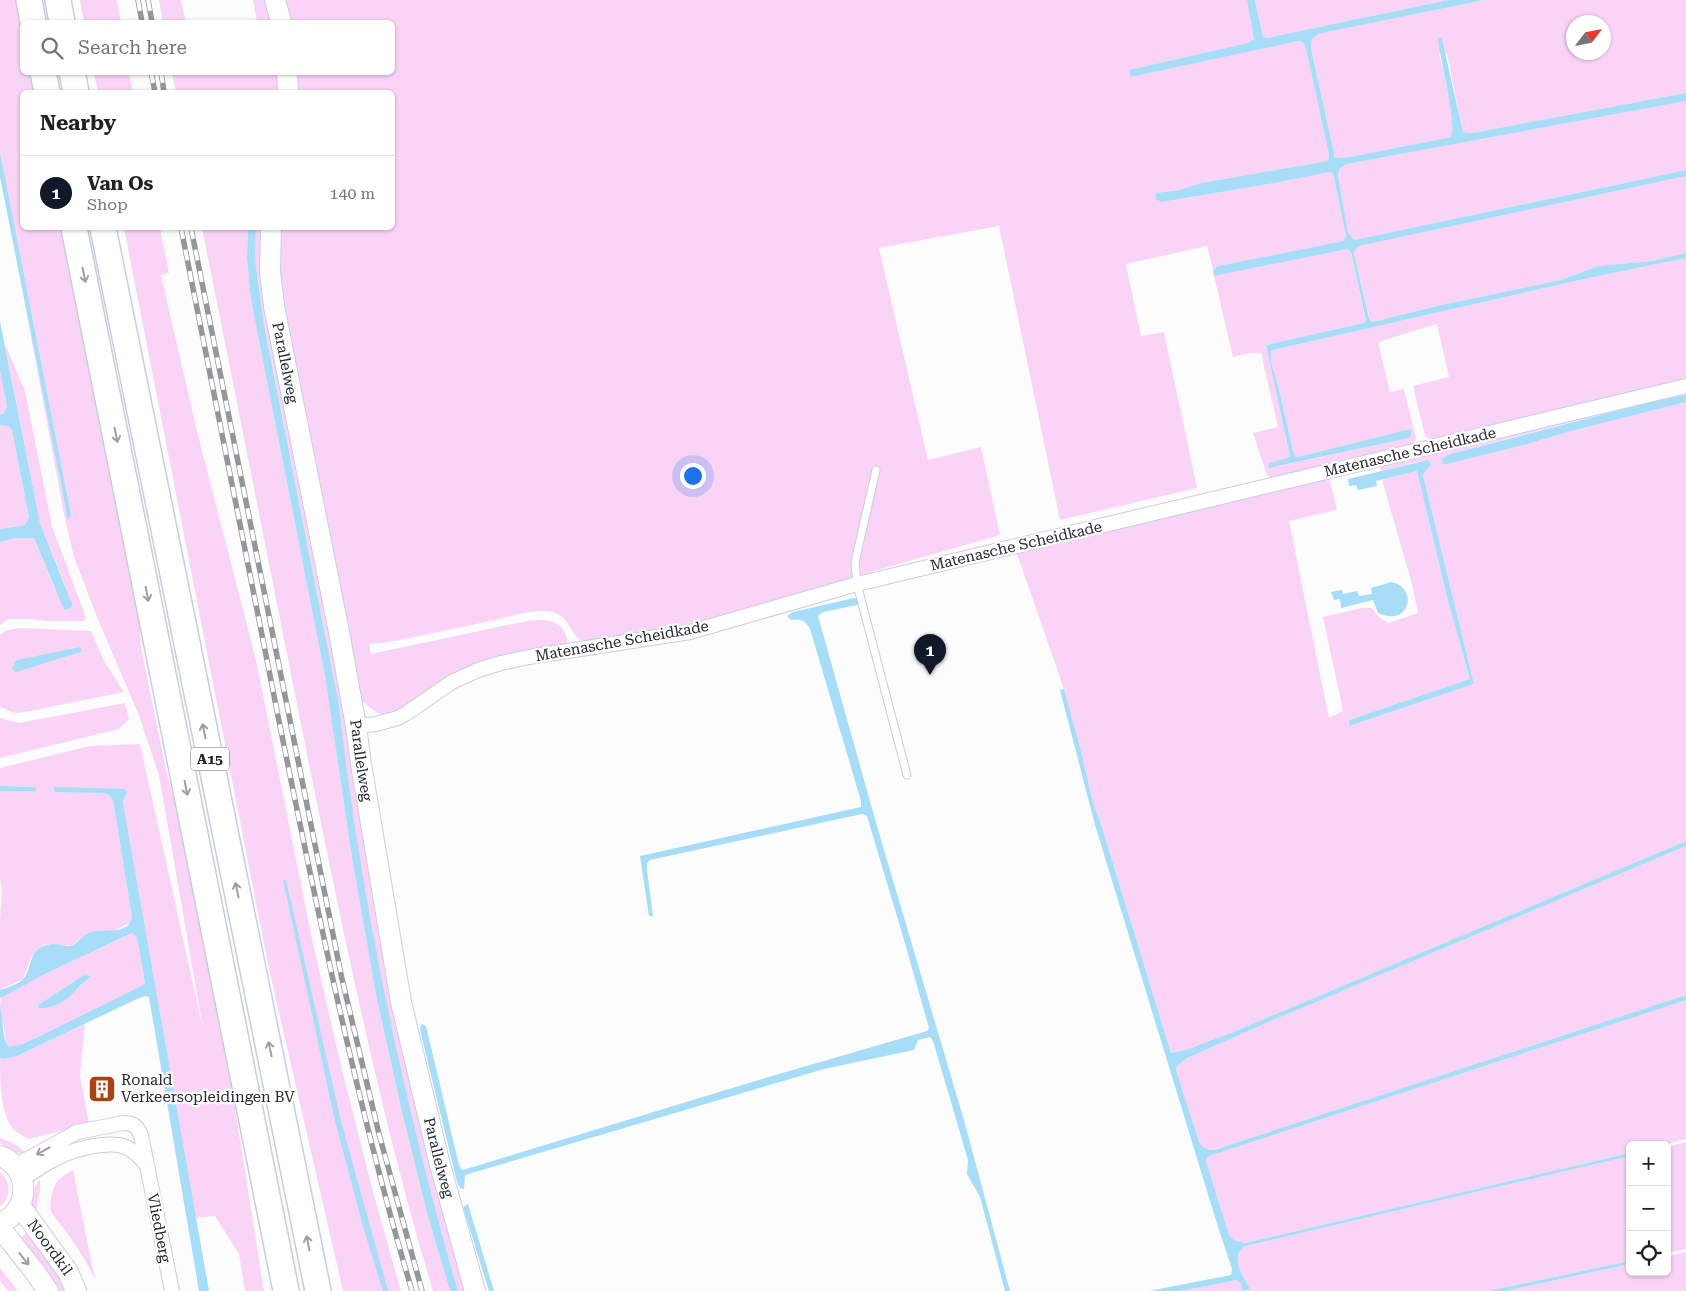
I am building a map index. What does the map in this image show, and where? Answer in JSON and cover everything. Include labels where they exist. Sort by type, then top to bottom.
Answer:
[{"type":"highway","points":[[29,0],[33,20]]},
{"type":"highway","points":[[58,0],[62,20]]},
{"type":"highway","points":[[44,75],[47,90]]},
{"type":"highway","points":[[73,75],[76,90]]},
{"type":"highway","name":"A15","points":[[74,230],[286,1291]]},
{"type":"highway","name":"A15","points":[[103,230],[318,1291]]},
{"type":"street","points":[[275,0],[280,20]]},
{"type":"street","points":[[287,75],[288,90]]},
{"type":"street","name":"Parallelweg","points":[[271,230],[270,272],[274,306],[356,726],[401,1002],[438,1161],[475,1291]]},
{"type":"street","name":"Matenasche Scheidkade","points":[[356,726],[376,724],[398,718],[452,682],[478,670],[501,663],[528,657],[690,632],[857,584],[1686,386]]},
{"type":"street","name":"Vliedberg","points":[[13,1167],[77,1132],[124,1123],[135,1125],[141,1135],[172,1291]]},
{"type":"street","points":[[0,1223],[10,1218],[20,1206],[24,1193],[13,1167],[70,1152],[112,1144],[124,1147],[135,1153],[147,1165]]},
{"type":"street","name":"Noordkil","points":[[20,1206],[68,1272],[76,1291]]},
{"type":"street","name":"Noordkil","points":[[0,1228],[48,1291]]},
{"type":"lane","points":[[876,470],[854,562],[857,584],[907,775]]},
{"type":"lane","points":[[93,1129],[97,1146]]},
{"type":"shaded area","points":[[0,0],[16,0],[20,22],[20,75],[30,75],[34,90],[20,90],[20,230],[61,230],[139,606],[141,648],[167,774],[174,798],[180,809],[225,1045],[264,1291],[245,1291],[239,1254],[215,1216],[196,1218],[123,802],[127,793],[55,792],[104,793],[113,800],[132,917],[130,923],[113,931],[99,931],[80,939],[72,945],[44,945],[31,958],[23,979],[0,990],[2,889],[0,879],[0,791],[35,791],[36,787],[0,786],[0,768],[90,746],[140,744],[203,1029],[159,775],[138,713],[74,557],[64,514],[18,267],[66,510],[71,513],[0,152]]},
{"type":"shaded area","points":[[80,0],[117,0],[121,20],[84,20]]},
{"type":"shaded area","points":[[159,0],[181,0],[186,20],[163,20]]},
{"type":"shaded area","points":[[253,0],[267,0],[272,20],[257,20]]},
{"type":"shaded area","points":[[282,0],[1247,0],[1254,39],[1248,43],[1130,70],[1131,77],[1299,41],[1304,43],[1329,154],[1328,161],[1201,183],[1179,190],[1156,193],[1155,199],[1163,202],[1330,172],[1333,173],[1346,236],[1345,241],[1218,266],[1213,270],[1207,246],[1126,264],[1141,336],[1164,332],[1197,488],[1060,520],[999,226],[879,248],[928,460],[981,447],[1000,535],[667,629],[587,642],[577,637],[567,622],[556,613],[540,611],[390,642],[369,644],[371,654],[536,620],[554,622],[559,625],[567,639],[567,645],[564,646],[515,653],[478,662],[396,712],[382,714],[376,712],[363,702],[359,696],[282,303],[277,230],[395,230],[395,90],[296,90],[295,75],[395,75],[395,20],[287,20]]},
{"type":"shaded area","points":[[1255,0],[1448,0],[1267,38],[1263,37]]},
{"type":"shaded area","points":[[1484,0],[1686,0],[1686,93],[1472,133],[1463,132],[1447,54],[1439,53],[1451,109],[1451,137],[1350,157],[1335,158],[1311,48],[1312,39],[1318,34]]},
{"type":"shaded area","points":[[94,75],[129,75],[133,90],[98,90]]},
{"type":"shaded area","points":[[172,75],[282,75],[282,90],[176,90]]},
{"type":"shaded area","points":[[1686,101],[1686,170],[1354,240],[1348,234],[1338,176],[1340,168],[1347,164]]},
{"type":"shaded area","points":[[1686,176],[1686,253],[1653,261],[1598,266],[1561,280],[1437,306],[1374,322],[1370,320],[1354,253],[1355,248],[1359,246]]},
{"type":"shaded area","points":[[124,230],[160,230],[169,273],[161,275],[196,427],[256,660],[312,939],[341,1066],[401,1291],[343,1291],[269,969]]},
{"type":"shaded area","points":[[202,230],[248,230],[247,259],[251,300],[325,676],[352,858],[376,995],[427,1213],[450,1291],[433,1291],[414,1226],[365,1029],[309,764]]},
{"type":"shaded area","points":[[256,230],[264,230],[263,242],[467,1291],[458,1291],[419,1147],[385,1001],[358,854],[339,705],[264,325],[255,259]]},
{"type":"shaded area","points":[[1348,249],[1351,252],[1366,321],[1266,345],[1290,458],[1268,464],[1280,466],[1409,438],[1412,433],[1410,429],[1298,457],[1295,456],[1271,362],[1271,351],[1273,350],[1584,279],[1686,258],[1686,380],[1432,441],[1425,436],[1413,386],[1449,377],[1437,324],[1378,342],[1390,392],[1404,389],[1416,438],[1412,446],[1286,476],[1270,478],[1267,475],[1253,433],[1278,427],[1261,353],[1250,353],[1233,357],[1214,276]]},
{"type":"shaded area","points":[[5,344],[25,391],[52,526],[86,618],[84,621],[8,619],[0,625],[0,542],[15,538],[34,538],[54,587],[66,610],[72,606],[40,523]]},
{"type":"shaded area","points":[[0,371],[7,407],[4,413],[0,415]]},
{"type":"shaded area","points":[[1686,390],[1686,395],[1536,431],[1447,455],[1442,459],[1443,465],[1686,402],[1686,841],[1231,1033],[1186,1050],[1171,1053],[1093,803],[1063,686],[1016,551],[1329,476],[1337,510],[1289,521],[1329,718],[1343,711],[1323,617],[1362,608],[1372,608],[1379,617],[1388,623],[1418,613],[1412,584],[1382,480],[1417,471],[1448,601],[1470,679],[1349,720],[1351,726],[1474,684],[1423,475],[1431,464],[1422,461],[1381,471],[1379,464]]},
{"type":"shaded area","points":[[0,425],[8,426],[12,430],[29,518],[25,525],[0,529]]},
{"type":"shaded area","points":[[19,628],[91,631],[104,661],[124,692],[25,712],[14,713],[0,707],[0,635],[5,631]],"holes":[[[78,647],[81,652],[20,671],[22,659]]]},
{"type":"shaded area","points":[[125,703],[129,719],[119,729],[0,758],[0,718],[19,723]]},
{"type":"shaded area","points":[[1686,846],[1686,995],[1229,1145],[1208,1151],[1199,1142],[1176,1070],[1177,1066],[1187,1058]]},
{"type":"shaded area","points":[[133,933],[137,937],[145,984],[38,1037],[9,1048],[7,1046],[0,1007],[1,996]],"holes":[[[84,975],[91,976],[77,989],[38,1005]]]},
{"type":"shaded area","points":[[1686,1000],[1686,1139],[1671,1143],[1671,1141],[1626,1141],[1626,1154],[1245,1243],[1234,1240],[1229,1235],[1206,1161],[1212,1155]]},
{"type":"shaded area","points":[[85,1024],[80,1075],[89,1124],[29,1139],[15,1131],[6,1116],[1,1086],[0,1058],[5,1059],[17,1056]]},
{"type":"shaded area","points":[[0,1138],[15,1144],[26,1153],[9,1150],[0,1143]]},
{"type":"shaded area","points":[[1686,1142],[1686,1249],[1671,1252],[1671,1186],[1671,1146]]},
{"type":"shaded area","points":[[1626,1157],[1626,1262],[1488,1291],[1245,1291],[1250,1289],[1241,1273],[1238,1256],[1240,1250],[1245,1246]]},
{"type":"shaded area","points":[[73,1170],[95,1280],[81,1253],[51,1212],[51,1199],[55,1185]]},
{"type":"shaded area","points":[[0,1172],[4,1176],[9,1189],[7,1198],[0,1206]]},
{"type":"shaded area","points":[[40,1179],[36,1211],[32,1209],[32,1197]]},
{"type":"shaded area","points":[[32,1230],[71,1291],[54,1291],[18,1239]]},
{"type":"shaded area","points":[[1686,1252],[1686,1291],[1505,1291],[1626,1265],[1626,1276],[1671,1276],[1671,1255]]},
{"type":"shaded area","points":[[0,1268],[18,1291],[8,1291],[0,1281]]},
{"type":"shaded area","points":[[1237,1280],[1241,1284],[1243,1291],[1181,1291]]},
{"type":"water","points":[[1247,0],[1255,0],[1263,37],[1267,38],[1448,0],[1484,0],[1318,34],[1312,39],[1311,48],[1335,158],[1350,157],[1451,137],[1452,118],[1439,49],[1438,39],[1440,37],[1463,132],[1472,133],[1686,93],[1686,101],[1347,164],[1340,168],[1338,176],[1348,233],[1354,240],[1686,170],[1686,176],[1359,246],[1355,249],[1354,253],[1368,314],[1373,322],[1437,306],[1561,280],[1598,266],[1653,261],[1686,253],[1686,258],[1584,279],[1271,351],[1271,362],[1295,456],[1298,457],[1410,429],[1412,433],[1409,438],[1269,468],[1268,464],[1290,457],[1266,345],[1364,323],[1366,320],[1351,252],[1348,249],[1214,276],[1213,270],[1218,266],[1344,241],[1346,236],[1333,173],[1162,202],[1155,199],[1156,193],[1179,190],[1201,183],[1328,161],[1329,154],[1304,43],[1299,41],[1131,77],[1129,70],[1248,43],[1254,39]]},
{"type":"water","points":[[0,152],[71,514],[68,520],[0,177]]},
{"type":"water","points":[[248,230],[256,230],[255,259],[264,325],[339,705],[359,854],[386,1001],[419,1146],[458,1291],[450,1291],[427,1213],[376,995],[352,858],[325,676],[251,300],[247,259]]},
{"type":"water","points":[[0,321],[40,523],[72,604],[69,609],[65,610],[34,538],[15,538],[0,542],[0,529],[25,525],[29,518],[12,430],[8,426],[0,425],[0,415],[4,413],[7,407],[0,371]]},
{"type":"water","points":[[1686,395],[1686,402],[1443,465],[1442,459],[1447,455],[1647,403]]},
{"type":"water","points":[[1428,460],[1431,464],[1423,475],[1474,684],[1350,726],[1349,720],[1470,679],[1448,601],[1417,471],[1376,481],[1377,486],[1358,490],[1356,485],[1349,486],[1348,479]]},
{"type":"water","points":[[1391,582],[1400,585],[1408,598],[1404,611],[1397,615],[1389,616],[1378,613],[1373,600],[1341,608],[1340,599],[1334,600],[1331,592],[1342,590],[1343,594],[1357,591],[1359,596],[1372,594],[1371,588]]},
{"type":"water","points":[[858,598],[859,603],[857,605],[823,612],[818,616],[879,833],[964,1120],[1010,1291],[1005,1291],[980,1197],[967,1174],[968,1160],[933,1041],[930,1037],[918,1040],[914,1050],[824,1069],[465,1175],[464,1189],[460,1188],[457,1182],[421,1034],[420,1027],[422,1024],[426,1026],[459,1165],[463,1170],[927,1031],[929,1028],[867,816],[862,814],[650,860],[647,863],[647,870],[653,916],[649,916],[640,856],[861,807],[861,801],[810,629],[802,621],[791,620],[787,616],[793,612]]},
{"type":"water","points":[[79,647],[82,650],[81,652],[20,671],[15,672],[12,668],[16,661],[21,659]]},
{"type":"water","points":[[1064,689],[1093,803],[1171,1053],[1186,1050],[1231,1033],[1686,841],[1686,846],[1271,1021],[1187,1058],[1177,1066],[1176,1070],[1199,1142],[1205,1149],[1212,1150],[1686,995],[1686,1000],[1208,1157],[1206,1161],[1229,1235],[1234,1240],[1245,1243],[1626,1154],[1626,1157],[1245,1246],[1240,1250],[1238,1261],[1241,1273],[1250,1289],[1243,1291],[1241,1284],[1237,1280],[1181,1291],[1149,1291],[1231,1275],[1232,1269],[1095,825],[1060,690]]},
{"type":"water","points":[[0,786],[35,787],[37,789],[35,791],[0,791]]},
{"type":"water","points":[[54,787],[125,789],[127,792],[123,802],[209,1291],[199,1291],[149,997],[145,996],[137,999],[17,1056],[5,1059],[0,1058],[0,1007],[5,1039],[9,1047],[20,1045],[38,1037],[145,983],[137,937],[132,933],[45,974],[0,998],[0,990],[16,984],[24,978],[34,954],[41,947],[53,944],[70,946],[94,931],[114,930],[125,927],[130,923],[132,917],[113,800],[104,793],[55,792]]},
{"type":"water","points":[[283,880],[286,880],[341,1121],[388,1291],[383,1291],[364,1230],[335,1121]]},
{"type":"water","points":[[84,975],[92,976],[63,1002],[38,1008],[38,1005]]},
{"type":"water","points":[[468,1204],[494,1291],[489,1291],[463,1207]]},
{"type":"water","points":[[1626,1262],[1626,1265],[1505,1291],[1488,1291]]},
{"type":"railway","points":[[138,0],[142,20]]},
{"type":"railway","points":[[148,0],[152,20]]},
{"type":"railway","points":[[152,75],[155,90]]},
{"type":"railway","points":[[161,75],[164,90]]},
{"type":"railway","points":[[181,230],[323,933],[355,1077],[412,1291]]},
{"type":"railway","points":[[191,230],[342,979],[379,1134],[422,1291]]},
{"type":"place","name":"Van Os","points":[[930,675]]},
{"type":"place","name":"Ronald Verkeersopleidingen BV","points":[[102,1089]]}]
